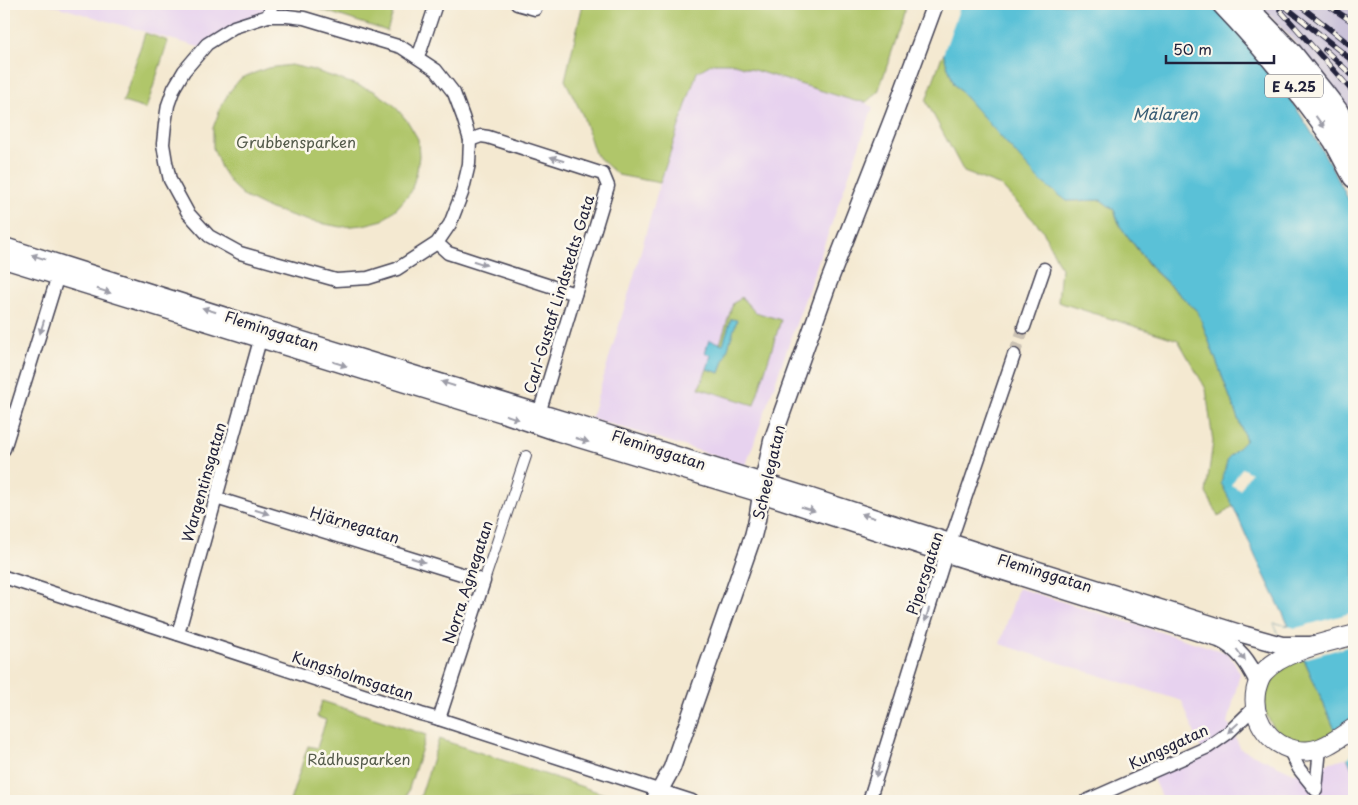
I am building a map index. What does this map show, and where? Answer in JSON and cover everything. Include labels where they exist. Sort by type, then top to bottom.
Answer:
[{"type":"highway","name":"E 4.25","points":[[1223,4],[1273,59],[1334,141],[1354,177]]},
{"type":"highway","name":"E 4.25","points":[[1243,4],[1292,54],[1337,111],[1354,143]]},
{"type":"highway","points":[[1337,111],[1354,133]]},
{"type":"main road","points":[[1354,635],[1284,651],[1263,673],[1258,682],[1255,695],[1255,707],[1261,725],[1266,732],[1289,749],[1308,751],[1324,746],[1354,728]]},
{"type":"street","points":[[417,57],[436,4]]},
{"type":"street","points":[[518,4],[535,9]]},
{"type":"street","name":"Scheelegatan","points":[[657,796],[672,768],[758,520],[762,488],[772,441],[828,284],[935,4]]},
{"type":"street","points":[[270,10],[287,16],[304,18],[401,47],[436,70],[454,93],[470,140],[469,164],[462,193],[450,224],[437,243],[397,268],[368,278],[336,280],[240,253],[209,236],[188,213],[170,180],[163,144],[168,105],[174,88],[184,71],[207,44],[234,27],[270,10]]},
{"type":"street","name":"Carl-Gustaf Lindstedts Gata","points":[[470,140],[481,136],[603,174],[608,186],[538,418]]},
{"type":"street","points":[[437,243],[448,253],[576,294]]},
{"type":"street","name":"Fleminggatan","points":[[4,246],[60,270],[260,340],[538,418]]},
{"type":"street","name":"Fleminggatan","points":[[4,260],[60,270],[276,332],[538,418],[948,548],[1220,639],[1237,649],[1258,682]]},
{"type":"street","points":[[1024,326],[1044,269]]},
{"type":"street","points":[[4,448],[60,270]]},
{"type":"street","name":"Wargentinsgatan","points":[[178,634],[260,340]]},
{"type":"street","name":"Pipersgatan","points":[[868,801],[948,548],[1014,356]]},
{"type":"street","name":"Norra Agnegatan","points":[[439,719],[526,456]]},
{"type":"street","name":"Hjärnegatan","points":[[216,498],[484,581]]},
{"type":"street","name":"Fleminggatan","points":[[948,548],[1246,635],[1284,651]]},
{"type":"street","name":"Kungsholmsgatan","points":[[4,577],[439,719],[657,796],[692,801]]},
{"type":"street","name":"Kungsgatan","points":[[1086,801],[1208,747],[1228,733],[1255,707]]},
{"type":"street","points":[[1318,796],[1324,746]]},
{"type":"street","points":[[1289,749],[1318,796]]},
{"type":"shaded area","points":[[48,4],[271,4],[268,15],[202,48]]},
{"type":"shaded area","points":[[1259,4],[1354,4],[1354,116],[1329,83]]},
{"type":"shaded area","points":[[713,63],[731,63],[855,101],[866,102],[873,107],[746,465],[591,418],[660,183],[697,72]]},
{"type":"shaded area","points":[[1018,588],[1228,653],[1240,673],[1228,723],[1241,749],[1294,773],[1348,757],[1354,773],[1354,801],[1163,801],[1150,772],[1201,749],[1182,701],[1000,644]]},
{"type":"green space","points":[[321,4],[396,4],[387,31],[319,9]]},
{"type":"green space","points":[[583,4],[901,4],[907,8],[878,92],[866,102],[855,101],[731,63],[713,63],[697,72],[660,183],[618,175],[595,154],[583,116],[565,80]]},
{"type":"green space","points":[[145,33],[168,41],[146,109],[123,102]]},
{"type":"green space","points":[[943,53],[954,84],[1007,143],[1067,201],[1101,200],[1114,210],[1120,226],[1151,268],[1198,312],[1246,440],[1228,458],[1222,483],[1233,506],[1219,516],[1206,493],[1213,442],[1206,389],[1178,340],[1058,302],[1061,268],[1042,229],[1001,186],[964,172],[926,101]]},
{"type":"green space","name":"Grubbensparken","points":[[291,65],[313,70],[374,91],[393,104],[408,122],[418,139],[419,156],[417,171],[411,192],[383,220],[363,225],[341,227],[309,221],[265,207],[245,197],[232,185],[221,168],[213,148],[213,128],[222,104],[230,91],[241,78],[268,68]]},
{"type":"green space","points":[[741,297],[755,312],[781,320],[754,405],[699,388],[707,369],[720,373],[736,320],[731,319],[723,345],[720,344],[733,303]]},
{"type":"green space","points":[[1304,659],[1335,730],[1319,739],[1307,742],[1296,741],[1277,731],[1270,722],[1264,702],[1265,691],[1272,676],[1287,664]]},
{"type":"green space","name":"Rådhusparken","points":[[322,701],[426,735],[405,801],[290,801],[308,746],[317,748],[326,720],[317,717]]},
{"type":"green space","name":"Rådhusparken","points":[[439,739],[610,796],[608,801],[419,801]]},
{"type":"water","name":"Mälaren","points":[[901,4],[1212,4],[1256,52],[1297,109],[1321,149],[1354,211],[1354,773],[1304,659],[1289,663],[1274,623],[1289,626],[1221,483],[1228,458],[1246,440],[1198,312],[1152,268],[1120,226],[1114,210],[1101,200],[1067,201],[1039,180],[954,84],[943,53],[907,8]]},
{"type":"water","points":[[731,319],[737,320],[720,373],[707,369],[711,355],[705,353],[709,340],[723,344]]},
{"type":"pier","points":[[908,4],[961,4],[942,57],[906,11]]},
{"type":"pier","points":[[1242,468],[1251,473],[1240,490],[1231,485]]},
{"type":"pier","points":[[1354,612],[1354,645],[1289,663],[1274,623],[1296,628]]},
{"type":"pier","points":[[1354,718],[1354,753],[1346,759],[1333,731]]},
{"type":"tunnel","points":[[1014,355],[1024,327]]},
{"type":"railway","points":[[1282,4],[1354,62]]},
{"type":"railway","points":[[1298,4],[1354,48]]},
{"type":"railway","points":[[1326,4],[1354,23]]},
{"type":"railway","points":[[1347,4],[1354,9]]},
{"type":"railway","points":[[1280,10],[1354,93]]},
{"type":"railway","points":[[1325,50],[1354,77]]}]
